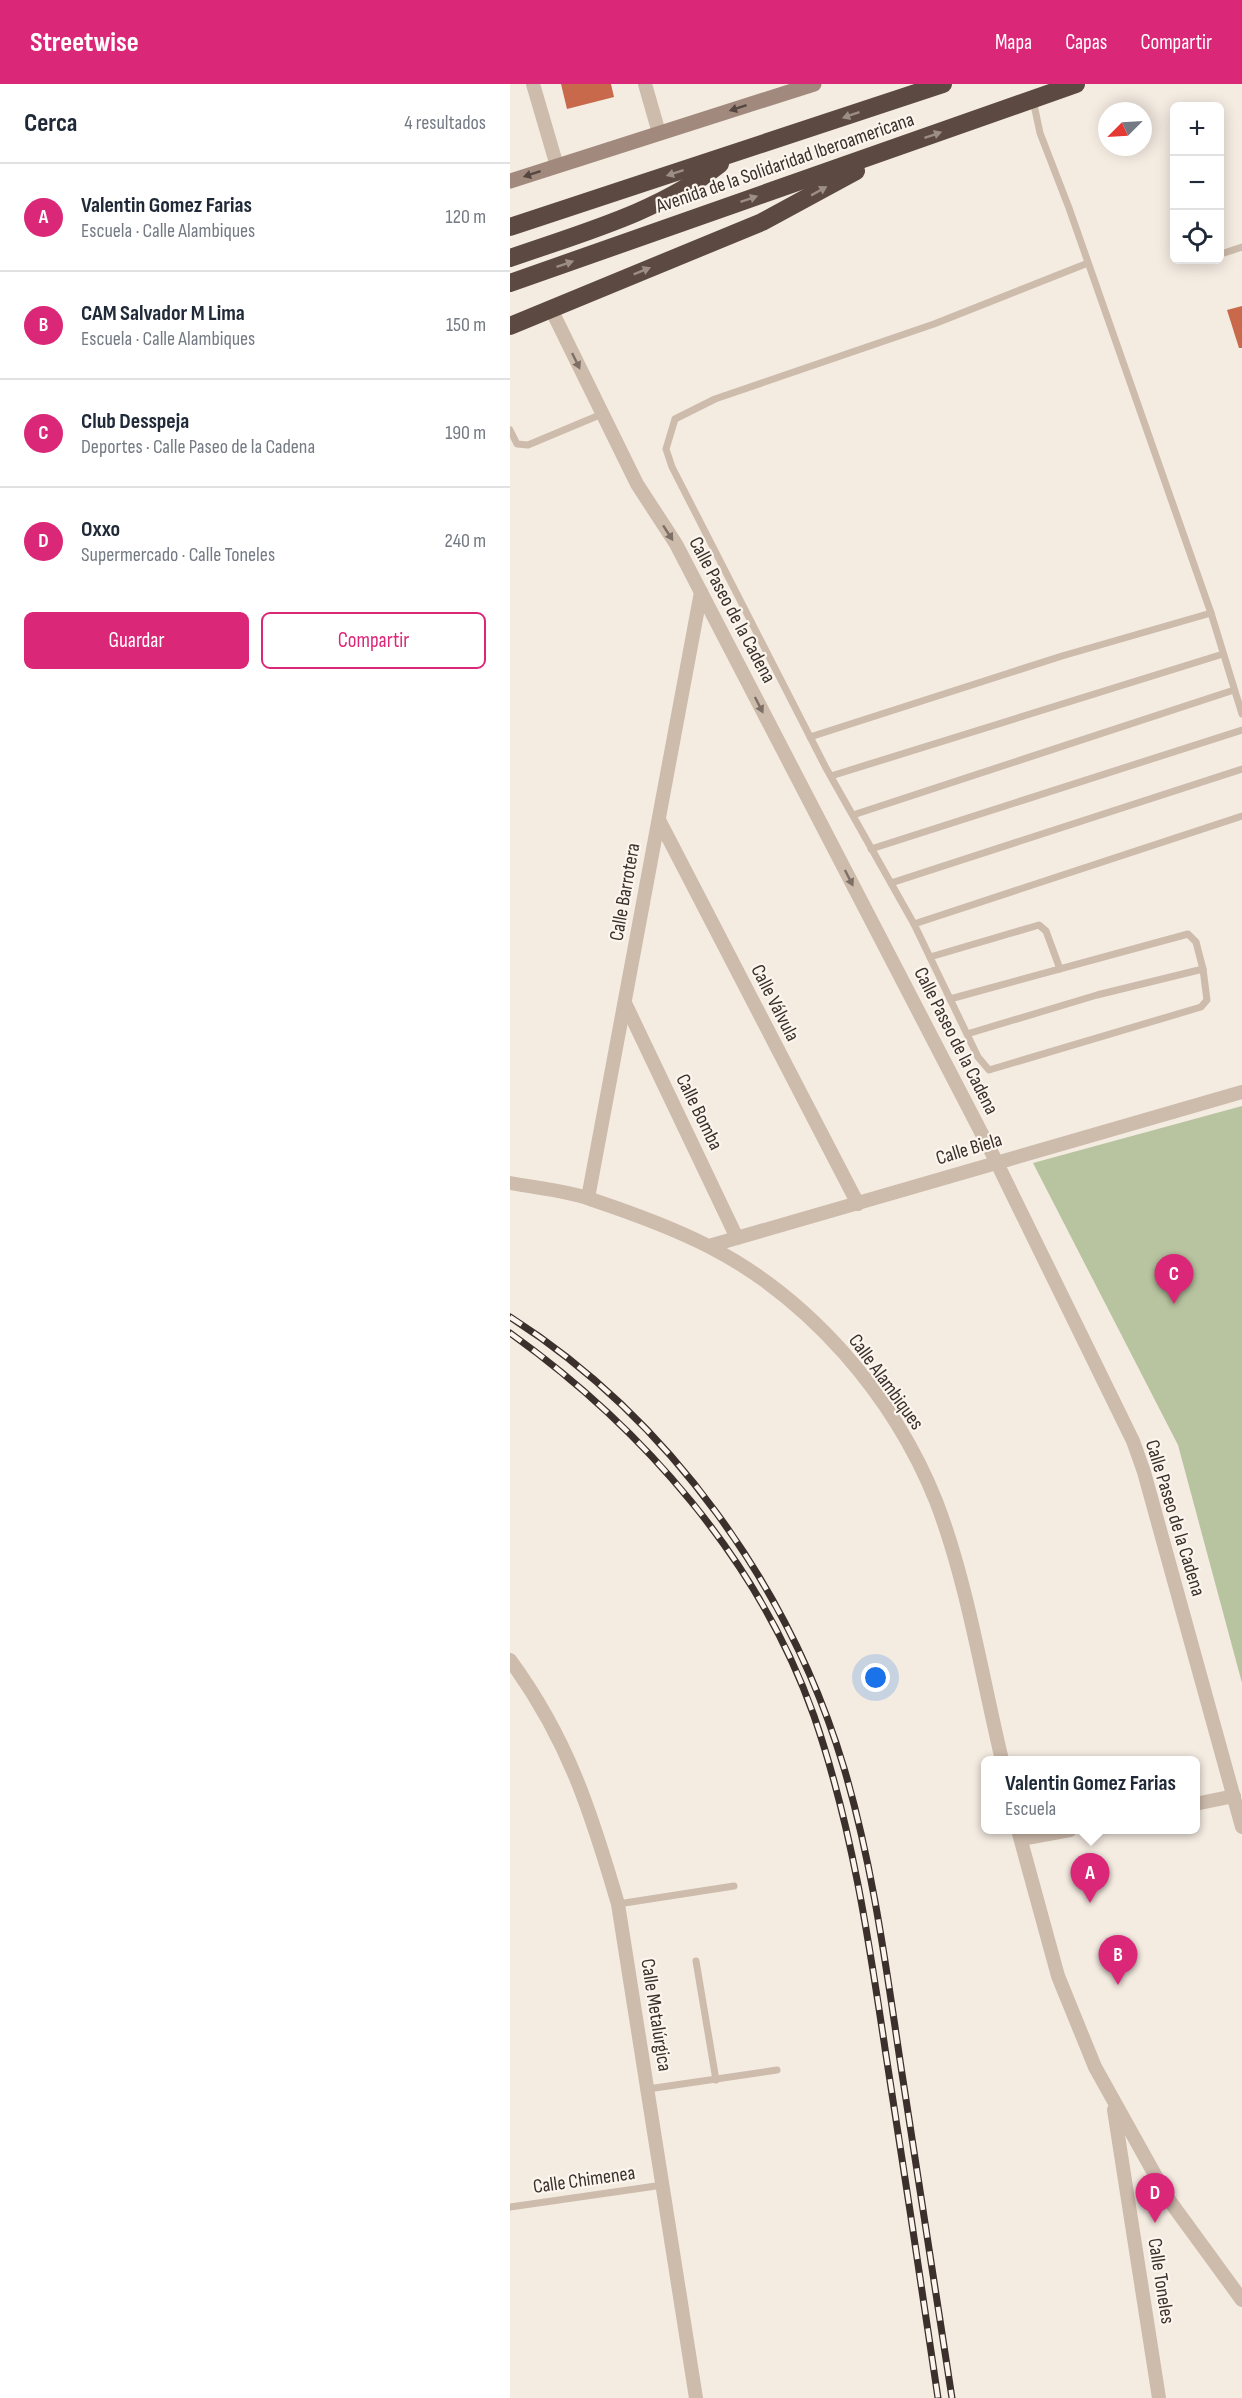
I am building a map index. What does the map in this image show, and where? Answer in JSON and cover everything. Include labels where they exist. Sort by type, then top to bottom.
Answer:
[{"type":"highway","name":"Avenida de la Solidaridad Iberoamericana","points":[[510,227],[943,84]]},
{"type":"highway","name":"Avenida de la Solidaridad Iberoamericana","points":[[510,283],[1076,84]]},
{"type":"highway","points":[[510,326],[762,222],[904,145]]},
{"type":"highway","points":[[510,258],[655,204],[691,185],[730,155]]},
{"type":"street","points":[[533,84],[557,166]]},
{"type":"street","points":[[645,84],[659,133]]},
{"type":"street","points":[[510,181],[659,133],[774,90],[814,84]]},
{"type":"street","name":"Calle Paseo de la Cadena","points":[[551,309],[637,484],[676,544],[996,1161],[1133,1441],[1144,1472],[1242,1827]]},
{"type":"street","name":"Calle Barrotera","points":[[588,1198],[701,592]]},
{"type":"street","name":"Calle Válvula","points":[[658,820],[858,1204]]},
{"type":"street","name":"Calle Bomba","points":[[625,1003],[737,1238]]},
{"type":"street","name":"Calle Biela","points":[[709,1246],[858,1204],[996,1161],[1242,1092]]},
{"type":"street","name":"Calle Alambiques","points":[[510,1183],[588,1198],[709,1246],[758,1277],[811,1318],[854,1364],[916,1458],[948,1536],[1001,1756]]},
{"type":"street","name":"Calle Metalúrgica","points":[[510,1660],[533,1691],[567,1753],[596,1827],[618,1904],[696,2398]]},
{"type":"street","points":[[1200,1803],[1234,1796]]},
{"type":"street","points":[[1020,1834],[1058,1976],[1079,2031],[1113,2099],[1169,2200],[1242,2300]]},
{"type":"street","name":"Calle Toneles","points":[[1113,2099],[1159,2398]]},
{"type":"lane","points":[[1033,99],[1040,133],[1211,613],[1242,714]]},
{"type":"lane","points":[[1224,253],[1242,247]]},
{"type":"lane","points":[[950,999],[1188,934],[1196,942],[1203,969],[1207,1000],[1201,1008],[989,1070],[978,1057],[950,999],[930,957],[914,924],[810,737],[672,467],[666,449],[675,419],[715,399],[934,324],[1088,263]]},
{"type":"lane","points":[[510,430],[517,444],[528,445],[602,414]]},
{"type":"lane","points":[[810,737],[1062,656],[1211,613]]},
{"type":"lane","points":[[831,776],[1223,654]]},
{"type":"lane","points":[[853,815],[1234,690]]},
{"type":"lane","points":[[872,849],[1242,730]]},
{"type":"lane","points":[[891,883],[1242,769]]},
{"type":"lane","points":[[914,924],[1242,816]]},
{"type":"lane","points":[[930,957],[1039,925],[1046,931],[1060,969]]},
{"type":"lane","points":[[967,1034],[1086,998],[1203,969]]},
{"type":"lane","points":[[618,1904],[734,1886]]},
{"type":"lane","points":[[696,1961],[716,2080]]},
{"type":"lane","points":[[648,2089],[777,2070]]},
{"type":"lane","name":"Calle Chimenea","points":[[510,2207],[663,2185]]},
{"type":"green space","points":[[1242,1106],[1242,1683],[1178,1445],[1033,1163]]},
{"type":"building","points":[[561,84],[611,84],[614,97],[567,109]]},
{"type":"building","points":[[1242,306],[1242,348],[1239,348],[1227,310]]},
{"type":"railway","points":[[510,1317],[568,1358],[622,1405],[672,1457],[717,1513],[757,1573],[792,1636],[821,1701],[844,1768],[871,1879],[952,2398]]},
{"type":"railway","points":[[510,1333],[559,1370],[606,1411],[650,1455],[691,1502],[729,1551],[762,1604],[791,1659],[814,1716],[839,1799],[866,1927],[938,2398]]},
{"type":"place","name":"Club Desspeja","points":[[1174,1304]]},
{"type":"place","name":"Valentin Gomez Farias","points":[[1090,1903]]},
{"type":"place","name":"CAM Salvador M Lima","points":[[1118,1985]]},
{"type":"place","name":"Oxxo","points":[[1155,2223]]}]
